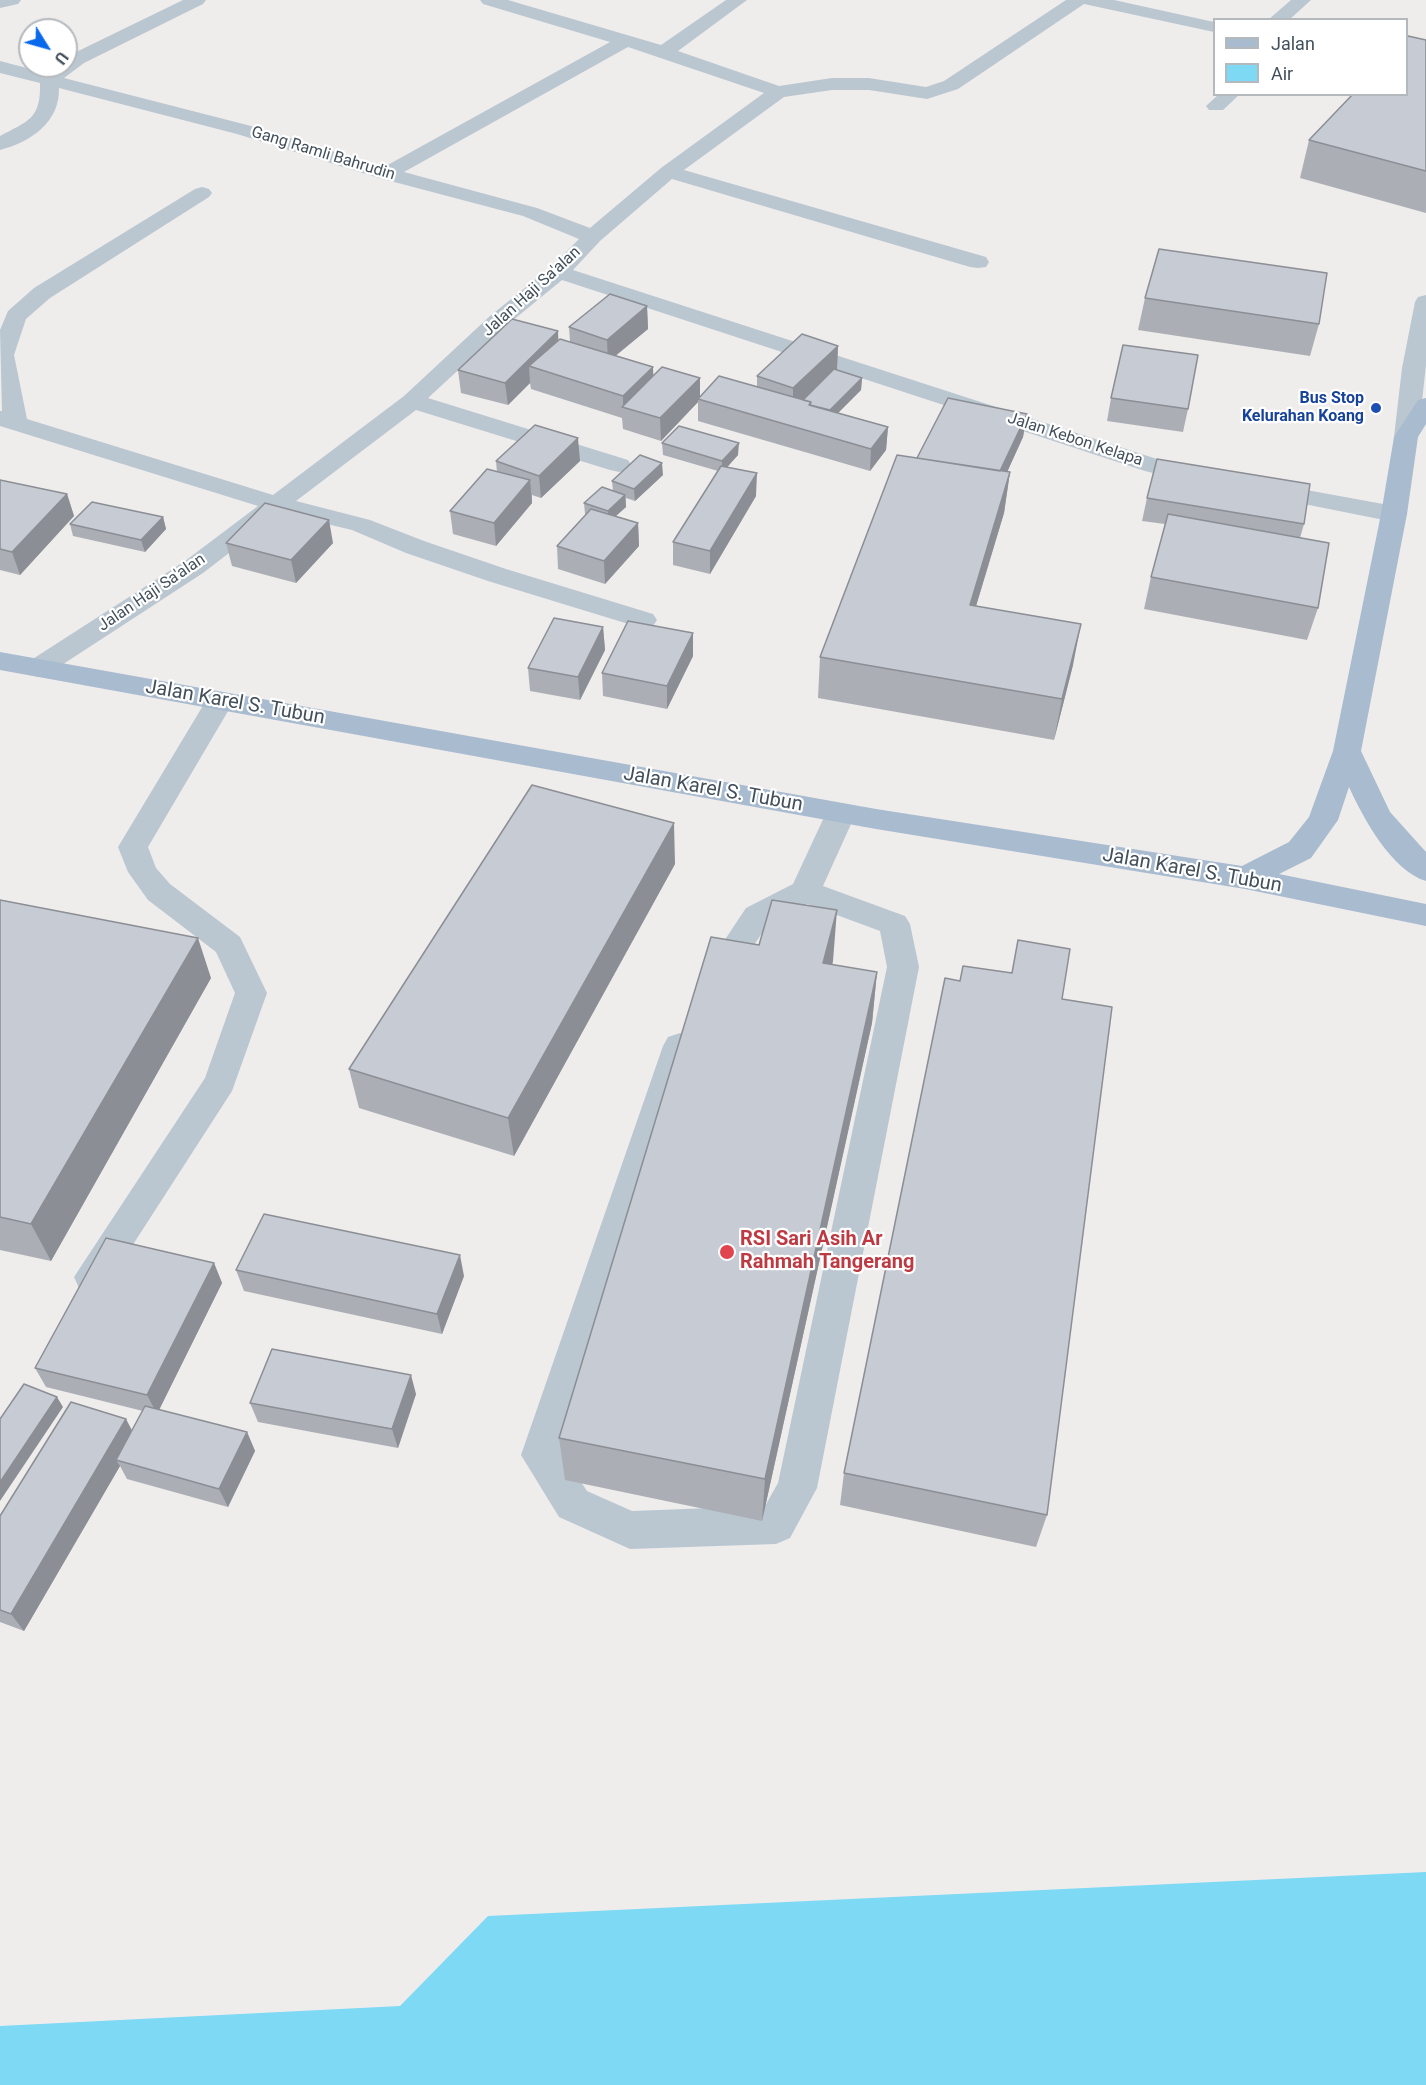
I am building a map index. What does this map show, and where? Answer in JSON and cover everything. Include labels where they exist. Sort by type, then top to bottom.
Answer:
[{"type":"main road","points":[[1245,878],[1300,849],[1323,820],[1347,751],[1394,514],[1406,436],[1426,405]]},
{"type":"main road","name":"Jalan Karel S. Tubun","points":[[0,661],[841,813],[1245,878],[1426,915]]},
{"type":"main road","points":[[1347,751],[1377,817],[1398,843],[1426,870]]},
{"type":"street","points":[[0,3],[12,0]]},
{"type":"street","points":[[0,144],[32,127],[49,110],[50,80],[77,59],[197,0]]},
{"type":"street","points":[[489,0],[663,51],[778,92],[823,85],[855,84],[927,93],[938,91],[984,65],[1078,0]]},
{"type":"street","points":[[663,51],[738,0]]},
{"type":"street","points":[[1089,0],[1213,27]]},
{"type":"street","points":[[1280,18],[1302,0]]},
{"type":"street","points":[[543,16],[564,5]]},
{"type":"street","points":[[386,174],[627,40]]},
{"type":"street","name":"Gang Ramli Bahrudin","points":[[0,67],[244,130],[386,174],[530,212],[593,237]]},
{"type":"street","name":"Jalan Haji Sa'alan","points":[[38,668],[194,567],[412,401],[498,321],[559,272],[593,237],[668,172],[778,92]]},
{"type":"street","points":[[668,172],[978,262]]},
{"type":"street","points":[[202,193],[42,293],[16,316],[3,355],[8,420],[276,504],[361,525],[415,547],[497,575],[644,620]]},
{"type":"street","name":"Jalan Kebon Kelapa","points":[[559,272],[1154,466],[1394,514]]},
{"type":"street","points":[[1406,436],[1414,368],[1426,302]]},
{"type":"street","points":[[412,401],[619,465]]},
{"type":"street","points":[[73,1303],[220,1082],[251,993],[229,945],[159,892],[143,872],[133,847],[220,700]]},
{"type":"street","points":[[805,891],[894,924],[903,967],[797,1488],[776,1525],[630,1530],[573,1504],[541,1455],[694,1009],[757,916],[805,891],[841,813]]},
{"type":"water","points":[[1426,1872],[1426,2085],[0,2085],[0,2026],[400,2006],[488,1916]]},
{"type":"building","points":[[1408,36],[1426,40],[1426,171],[1309,140],[1351,96],[1408,96]]},
{"type":"building","points":[[1159,249],[1327,273],[1319,324],[1145,298]]},
{"type":"building","points":[[610,294],[647,306],[607,340],[569,327]]},
{"type":"building","points":[[512,319],[558,331],[505,383],[458,370]]},
{"type":"building","points":[[802,334],[838,346],[793,388],[757,376]]},
{"type":"building","points":[[560,339],[653,367],[623,396],[529,366]]},
{"type":"building","points":[[1123,345],[1198,355],[1188,409],[1111,398]]},
{"type":"building","points":[[662,367],[700,378],[660,418],[622,407]]},
{"type":"building","points":[[834,369],[862,378],[830,410],[810,405],[811,402],[803,400]]},
{"type":"building","points":[[719,376],[888,427],[871,449],[698,399]]},
{"type":"building","points":[[948,398],[1027,414],[1000,471],[917,458]]},
{"type":"building","points":[[535,425],[578,438],[539,476],[496,461]]},
{"type":"building","points":[[679,426],[739,443],[722,461],[662,443]]},
{"type":"building","points":[[640,455],[662,463],[634,489],[612,481]]},
{"type":"building","points":[[897,455],[1010,472],[970,605],[1081,624],[1062,699],[820,657]]},
{"type":"building","points":[[1157,459],[1310,484],[1304,524],[1147,498]]},
{"type":"building","points":[[721,466],[757,473],[710,551],[673,542]]},
{"type":"building","points":[[487,469],[530,480],[494,523],[450,511]]},
{"type":"building","points":[[0,480],[67,494],[12,552],[0,549]]},
{"type":"building","points":[[602,487],[625,495],[608,511],[584,503]]},
{"type":"building","points":[[92,502],[163,517],[141,540],[70,524]]},
{"type":"building","points":[[265,503],[329,520],[291,560],[226,543]]},
{"type":"building","points":[[591,509],[638,523],[604,561],[557,546]]},
{"type":"building","points":[[1168,514],[1329,543],[1318,608],[1151,577]]},
{"type":"building","points":[[554,618],[603,627],[578,677],[528,668]]},
{"type":"building","points":[[628,621],[693,633],[667,686],[602,673]]},
{"type":"building","points":[[532,785],[674,823],[508,1118],[349,1069]]},
{"type":"building","points":[[0,900],[198,938],[31,1224],[0,1217]]},
{"type":"building","name":"RSI Sari Asih Ar Rahmah Tangerang","points":[[772,900],[837,910],[823,963],[877,972],[765,1479],[559,1438],[711,937],[759,945]]},
{"type":"building","points":[[1018,940],[1070,949],[1062,999],[1112,1007],[1047,1515],[844,1473],[945,978],[960,981],[963,966],[1012,973]]},
{"type":"building","points":[[264,1214],[460,1255],[437,1314],[236,1270]]},
{"type":"building","points":[[106,1238],[214,1263],[147,1395],[35,1368]]},
{"type":"building","points":[[272,1349],[411,1375],[392,1429],[250,1403]]},
{"type":"building","points":[[24,1384],[57,1397],[0,1482],[0,1419]]},
{"type":"building","points":[[71,1402],[126,1419],[11,1614],[0,1610],[0,1516]]},
{"type":"building","points":[[145,1406],[247,1432],[219,1489],[116,1460]]},
{"type":"place","name":"Bus Stop Kelurahan Koang","points":[[1376,408]]},
{"type":"place","name":"RSI Sari Asih Ar Rahmah Tangerang","points":[[727,1252]]}]
